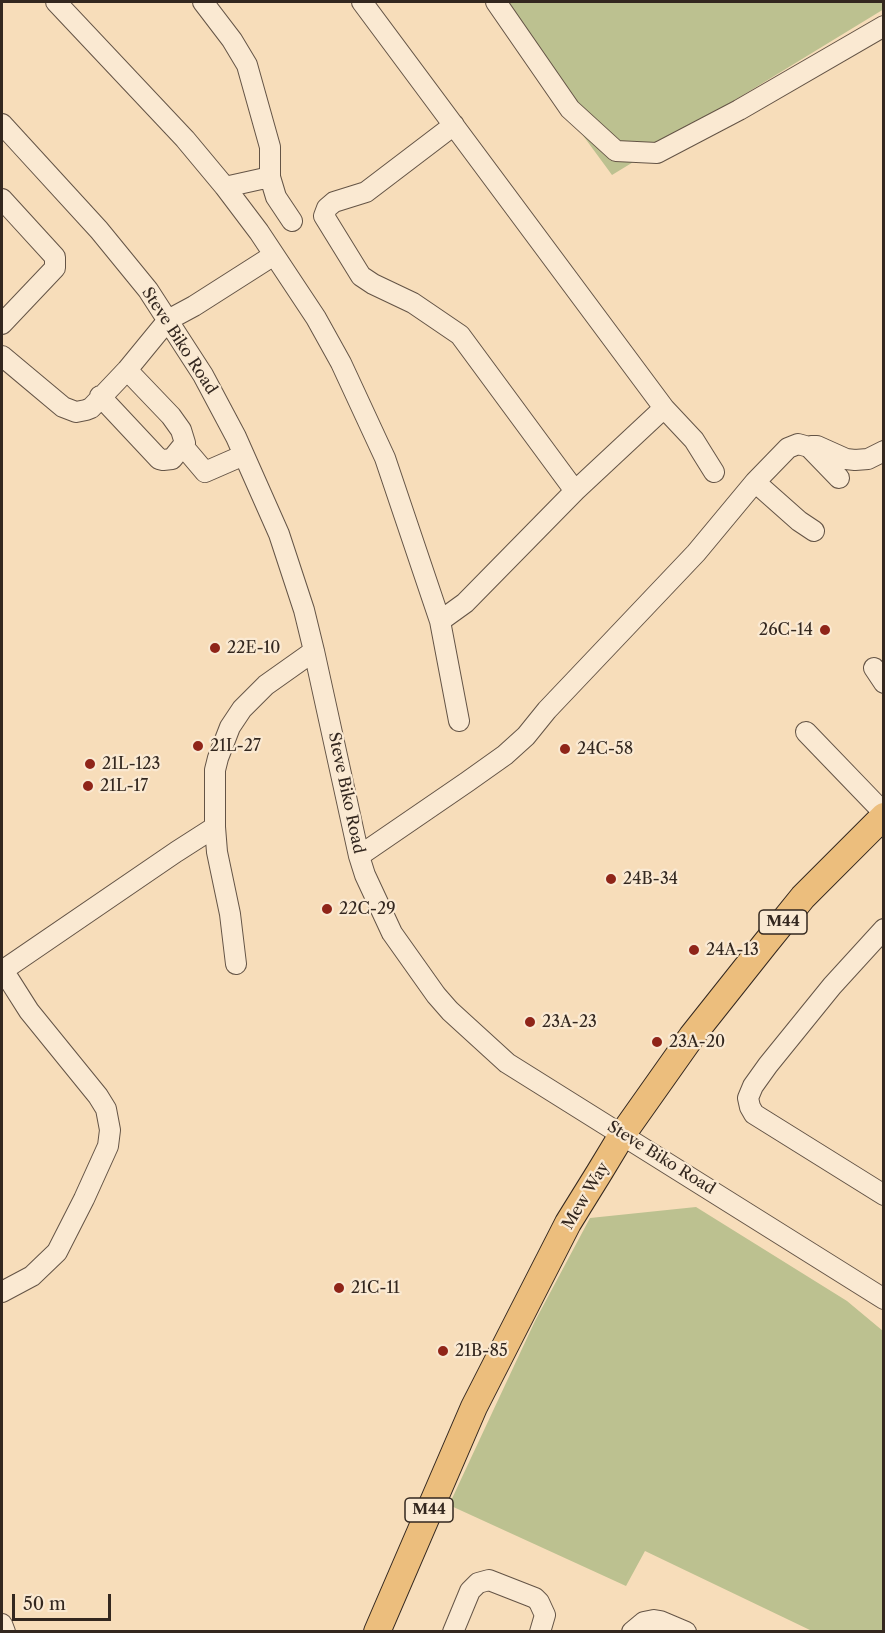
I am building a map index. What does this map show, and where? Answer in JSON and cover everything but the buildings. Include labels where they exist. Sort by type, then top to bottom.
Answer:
[{"type":"main road","name":"Mew Way","points":[[377,1632],[474,1407],[568,1223],[622,1135],[692,1036],[803,897],[884,815]]},
{"type":"street","points":[[56,2],[185,139],[225,188],[316,318],[386,458],[440,621],[459,721]]},
{"type":"street","points":[[203,2],[232,40],[247,65],[270,147],[270,177],[276,197],[292,221]]},
{"type":"street","points":[[362,2],[664,408],[694,441],[714,472]]},
{"type":"street","points":[[495,2],[570,108],[615,150],[657,153],[739,110],[884,26]]},
{"type":"street","name":"Steve Biko Road","points":[[2,124],[120,254],[168,320],[203,375],[244,455],[263,495],[284,550],[314,651],[359,856],[392,933],[436,995],[450,1011],[507,1063],[884,1299]]},
{"type":"street","points":[[454,126],[366,192],[334,202],[327,208],[324,216],[362,276],[413,303],[460,335],[489,371],[575,491]]},
{"type":"street","points":[[225,188],[270,177]]},
{"type":"street","points":[[2,199],[55,256],[54,268],[2,324]]},
{"type":"street","points":[[2,356],[50,398],[71,411],[80,412],[91,408],[127,370],[168,320],[274,255]]},
{"type":"street","points":[[100,396],[159,459],[172,459],[183,446],[184,436],[171,416],[127,370]]},
{"type":"street","points":[[440,621],[465,603],[575,491],[664,408]]},
{"type":"street","points":[[359,856],[467,782],[526,736],[554,702],[696,553],[755,482],[788,448],[798,444],[809,447],[817,446],[846,459],[855,460],[868,459],[884,451]]},
{"type":"street","points":[[183,446],[205,472],[244,455]]},
{"type":"street","points":[[809,447],[839,478]]},
{"type":"street","points":[[755,482],[798,521],[814,531]]},
{"type":"street","points":[[236,964],[230,914],[217,852],[215,770],[221,747],[242,709],[259,692],[314,651]]},
{"type":"street","points":[[806,732],[884,815]]},
{"type":"street","points":[[2,1292],[32,1276],[57,1252],[108,1146],[110,1130],[106,1109],[98,1096],[29,1011],[2,971],[215,827]]},
{"type":"street","points":[[884,929],[832,986],[782,1047],[753,1086],[748,1098],[754,1114],[884,1196]]},
{"type":"street","points":[[453,1632],[470,1591],[478,1583],[489,1580],[539,1602],[545,1615],[540,1632]]},
{"type":"street","points":[[632,1632],[644,1622],[654,1620],[686,1632]]},
{"type":"street","points":[[2,1624],[5,1632]]},
{"type":"green space","points":[[485,2],[883,2],[884,9],[612,175]]},
{"type":"green space","points":[[696,1207],[847,1301],[883,1331],[883,1631],[812,1631],[645,1551],[626,1586],[449,1505],[535,1321],[590,1218]]},
{"type":"place","name":"26C-14","points":[[825,630]]},
{"type":"place","name":"22E-10","points":[[215,648]]},
{"type":"place","name":"21L-27","points":[[198,746]]},
{"type":"place","name":"24C-58","points":[[565,749]]},
{"type":"place","name":"21L-123","points":[[90,764]]},
{"type":"place","name":"21L-17","points":[[88,786]]},
{"type":"place","name":"24B-34","points":[[611,879]]},
{"type":"place","name":"22C-29","points":[[327,909]]},
{"type":"place","name":"24A-13","points":[[694,950]]},
{"type":"place","name":"23A-23","points":[[530,1022]]},
{"type":"place","name":"23A-20","points":[[657,1042]]},
{"type":"place","name":"21C-11","points":[[339,1288]]},
{"type":"place","name":"21B-85","points":[[443,1351]]}]
